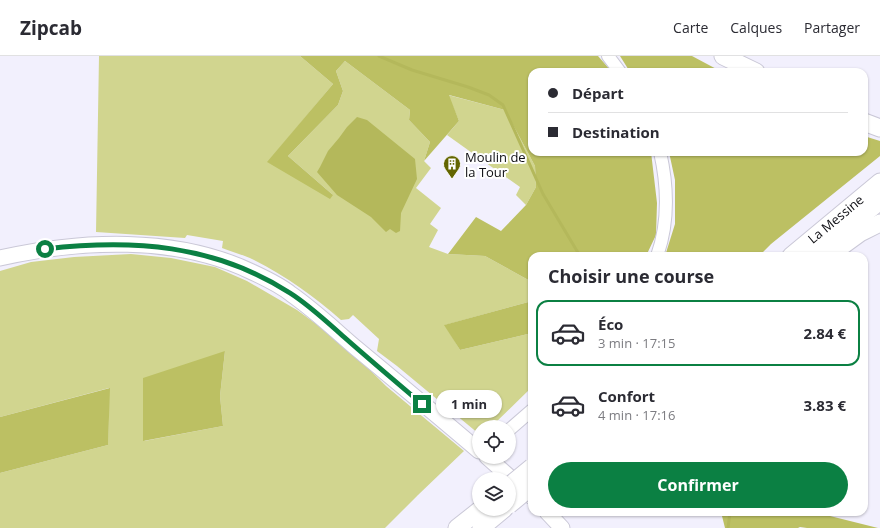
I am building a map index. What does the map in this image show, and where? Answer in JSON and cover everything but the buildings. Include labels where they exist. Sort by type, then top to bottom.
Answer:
[{"type":"highway","points":[[722,56],[748,68]]},
{"type":"highway","points":[[868,118],[880,122]]},
{"type":"highway","points":[[868,124],[880,128]]},
{"type":"highway","name":"La Messine","points":[[796,252],[880,182]]},
{"type":"highway","name":"La Messine","points":[[818,252],[880,201]]},
{"type":"highway","points":[[834,252],[860,233],[880,223]]},
{"type":"highway","points":[[516,480],[528,470]]},
{"type":"highway","points":[[516,499],[528,489]]},
{"type":"highway","points":[[457,528],[490,516]]},
{"type":"main road","points":[[0,258],[68,246],[135,245],[183,250],[228,262],[252,272],[291,293],[472,445]]},
{"type":"main road","points":[[495,464],[528,493]]},
{"type":"main road","points":[[551,516],[562,528]]},
{"type":"street","points":[[608,56],[617,68]]},
{"type":"street","points":[[658,252],[665,224],[667,201],[661,156]]},
{"type":"street","points":[[516,424],[528,413]]},
{"type":"shaded area","points":[[99,56],[300,56],[333,84],[268,162],[333,195],[288,156],[338,105],[343,91],[336,71],[345,61],[410,110],[409,120],[430,142],[424,161],[431,168],[416,188],[441,208],[430,224],[438,230],[429,247],[448,254],[485,256],[528,280],[528,302],[445,325],[460,350],[528,334],[528,391],[498,420],[472,420],[472,428],[377,351],[379,339],[353,315],[349,319],[341,320],[310,295],[266,266],[250,258],[222,248],[223,241],[187,235],[185,238],[96,232]]},
{"type":"shaded area","points":[[300,56],[598,56],[608,68],[528,68],[528,153],[505,110],[449,95],[459,121],[424,161],[430,142],[409,120],[410,110],[345,61],[336,71],[343,91],[338,105],[288,156],[333,195],[330,199],[267,162],[333,84]]},
{"type":"shaded area","points":[[620,56],[692,56],[714,68],[628,68]]},
{"type":"shaded area","points":[[448,95],[505,110],[528,153],[528,156],[530,156],[535,166],[536,187],[526,205],[516,195],[520,187],[447,135],[459,121]]},
{"type":"shaded area","points":[[357,117],[367,120],[415,159],[417,179],[401,213],[400,231],[396,233],[390,229],[386,232],[371,217],[337,195],[317,172],[328,151]]},
{"type":"shaded area","points":[[868,137],[880,141],[880,156],[763,252],[666,252],[675,224],[675,180],[670,156],[868,156]]},
{"type":"shaded area","points":[[530,156],[651,156],[657,203],[656,235],[648,252],[528,252],[528,280],[485,256],[448,254],[476,217],[501,231],[526,205],[536,187],[535,166]]},
{"type":"shaded area","points":[[131,254],[171,258],[215,267],[247,281],[297,310],[323,329],[368,368],[386,386],[464,451],[385,528],[0,528],[0,473],[108,445],[109,388],[0,417],[0,271],[31,262],[74,257]],"holes":[[[225,351],[220,396],[223,426],[144,441]]]},
{"type":"shaded area","points":[[528,302],[528,334],[460,350],[444,325]]},
{"type":"shaded area","points":[[225,351],[220,396],[223,426],[143,441],[143,378]]},
{"type":"shaded area","points":[[110,388],[108,445],[0,473],[0,417]]},
{"type":"shaded area","points":[[722,516],[830,516],[878,528],[800,527],[725,528]]},
{"type":"waterway","points":[[379,56],[412,70],[489,95],[503,105],[543,194],[578,252]]},
{"type":"waterway","points":[[728,528],[730,516]]},
{"type":"place","name":"Moulin de la Tour","points":[[452,179]]},
{"type":"route","points":[[45,249],[68,246],[135,245],[165,247],[183,250],[228,262],[252,272],[291,293],[422,404]]}]
